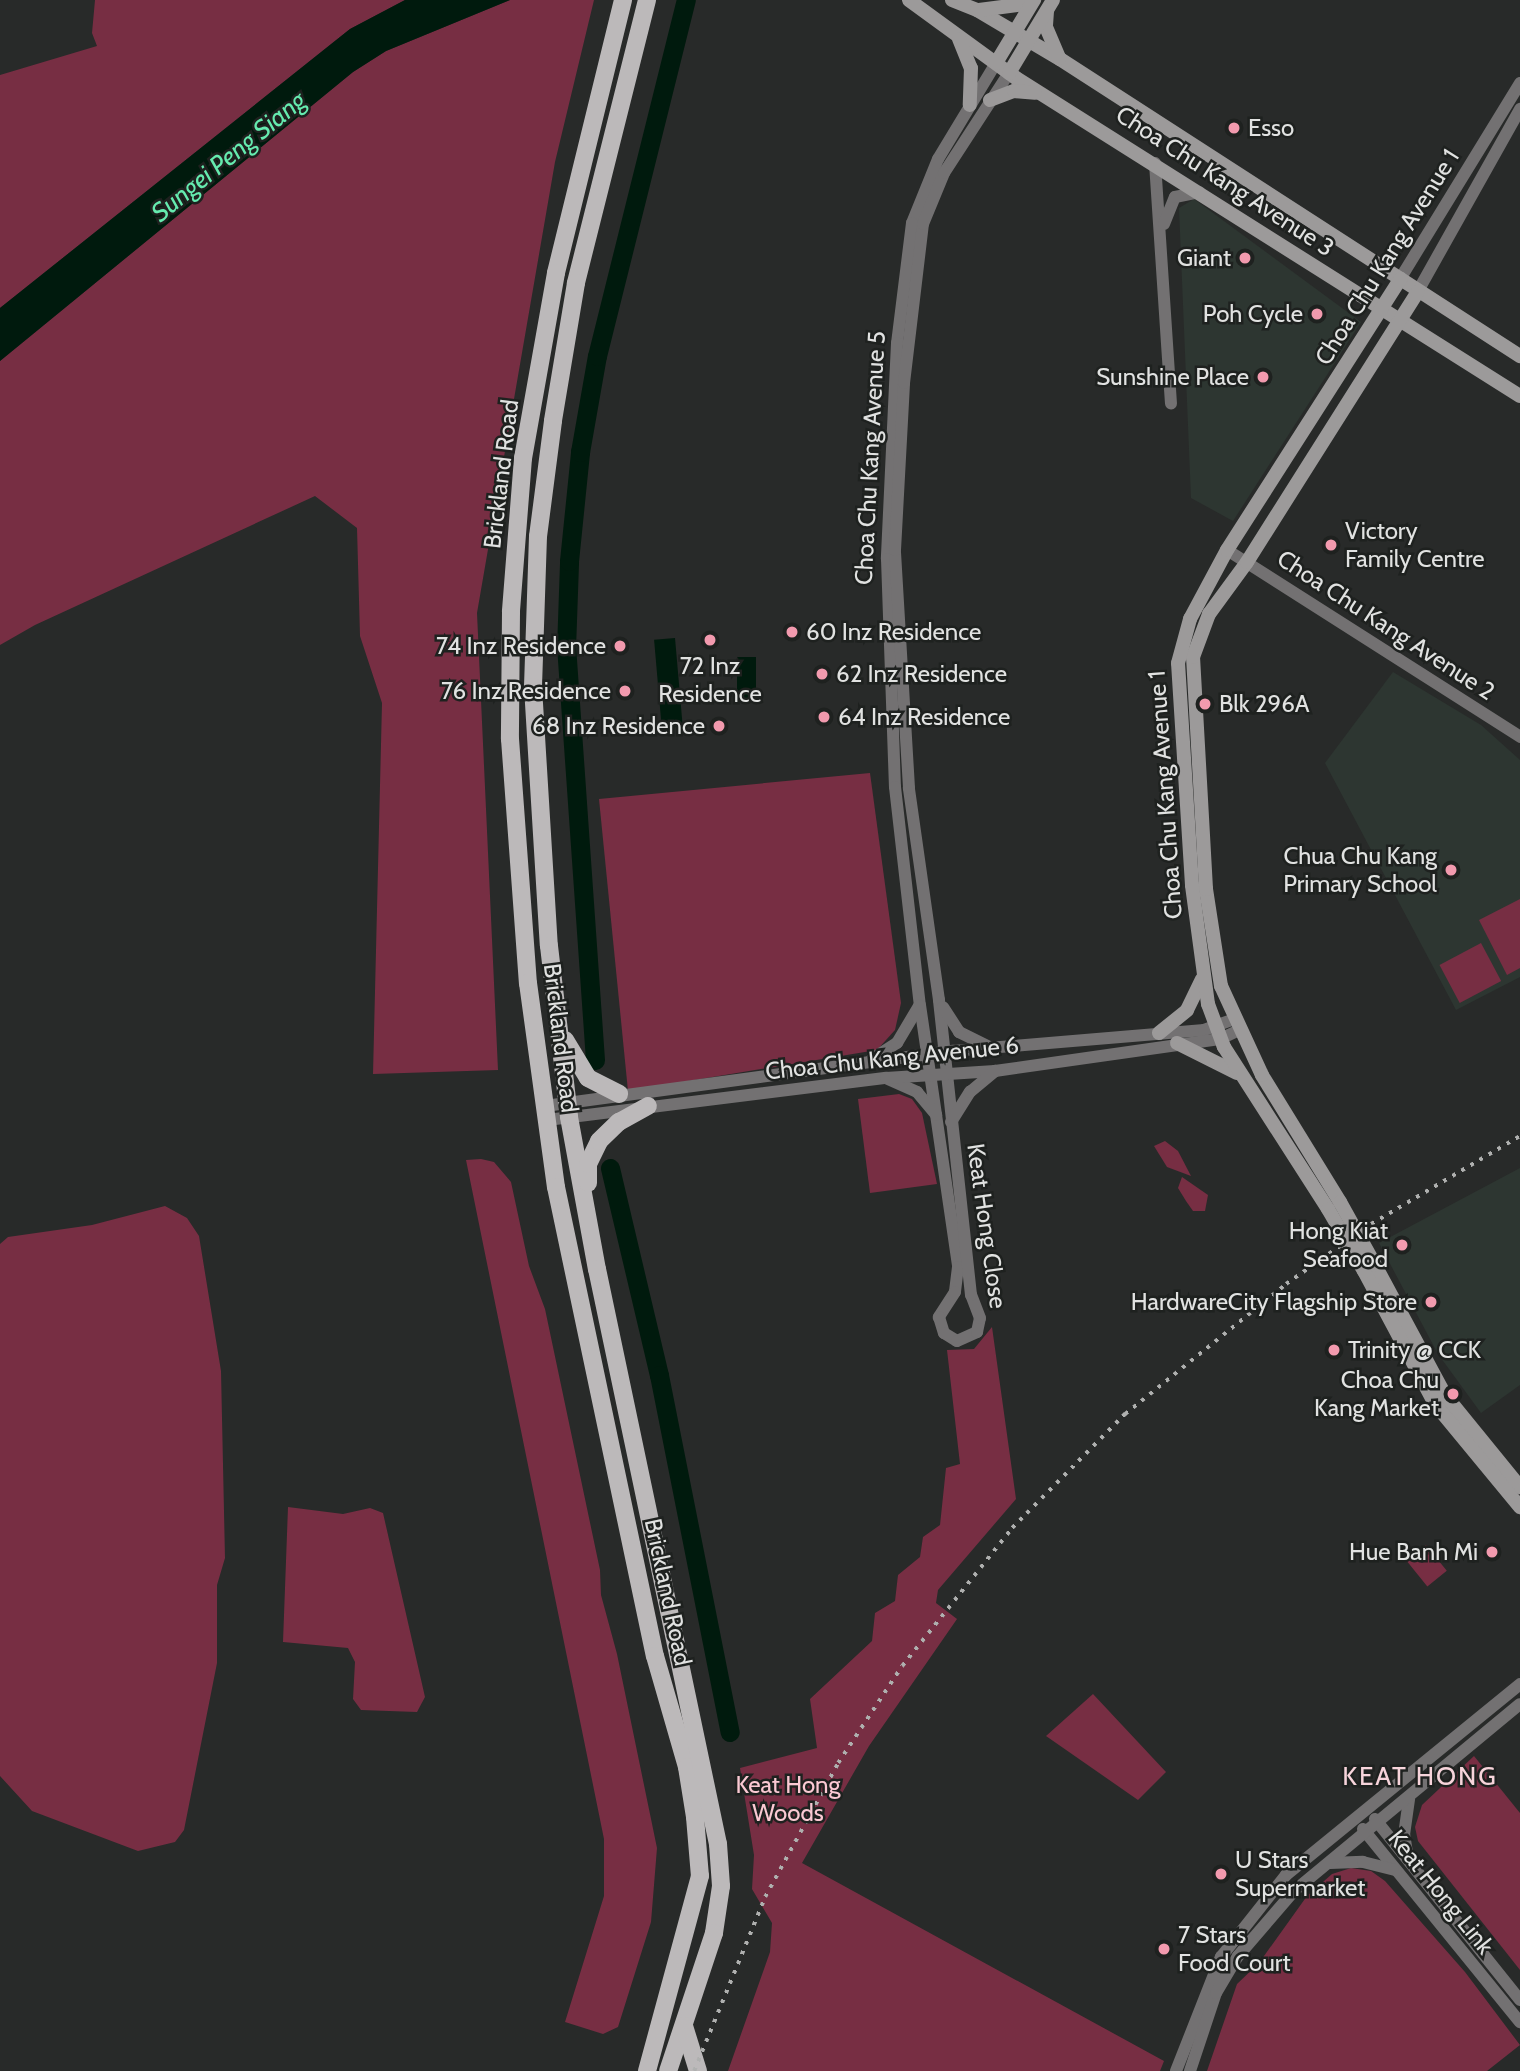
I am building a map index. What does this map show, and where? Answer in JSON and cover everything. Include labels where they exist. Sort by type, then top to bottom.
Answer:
[{"type":"main road","name":"Brickland Road","points":[[623,0],[556,273],[523,458],[511,612],[514,831],[556,1187],[655,1656],[687,1767],[695,1817],[700,1876],[647,2071]]},
{"type":"main road","name":"Brickland Road","points":[[647,0],[576,283],[538,536],[533,687],[549,946],[569,1110],[587,1219],[718,1844],[721,1886],[714,1933],[668,2071]]},
{"type":"main road","points":[[559,1027],[579,1068],[619,1094]]},
{"type":"main road","points":[[587,1219],[589,1164],[595,1148],[619,1122],[648,1106]]},
{"type":"main road","points":[[683,2022],[698,2071]]},
{"type":"street","name":"Choa Chu Kang Avenue 3","points":[[909,0],[1009,73],[1205,193],[1398,322],[1520,396]]},
{"type":"street","name":"Choa Chu Kang Avenue 3","points":[[951,0],[977,10],[1060,59],[1520,356]]},
{"type":"street","points":[[977,10],[1033,1]]},
{"type":"street","name":"Choa Chu Kang Avenue 5","points":[[940,1077],[929,1055],[920,1005],[895,787],[895,550],[908,344],[923,224],[971,105],[1033,1]]},
{"type":"street","points":[[1050,5],[1046,27],[1060,59]]},
{"type":"street","name":"Choa Chu Kang Avenue 5","points":[[951,149],[1009,73],[1050,5]]},
{"type":"street","points":[[958,37],[971,68],[971,105]]},
{"type":"street","name":"Choa Chu Kang Avenue 1","points":[[1334,1205],[1268,1112],[1218,1033],[1202,979],[1178,663],[1190,619],[1227,550],[1381,310],[1520,83]]},
{"type":"street","points":[[990,100],[1014,90],[1031,91],[1052,100]]},
{"type":"street","name":"Choa Chu Kang Avenue 1","points":[[1520,109],[1418,291],[1247,562],[1209,614],[1194,657],[1192,681],[1210,924],[1221,986],[1236,1025],[1369,1268],[1445,1395],[1520,1487]]},
{"type":"street","points":[[1155,163],[1171,403]]},
{"type":"street","points":[[1161,234],[1175,197],[1188,192],[1205,193]]},
{"type":"street","name":"Choa Chu Kang Avenue 2","points":[[1227,550],[1520,737]]},
{"type":"street","name":"Choa Chu Kang Avenue 5","points":[[894,662],[916,849],[939,1000],[944,1052],[940,1077]]},
{"type":"street","points":[[1159,1033],[1187,1010],[1202,979]]},
{"type":"street","points":[[939,1000],[959,1032],[991,1047]]},
{"type":"street","points":[[866,1062],[897,1043],[920,1005]]},
{"type":"street","name":"Choa Chu Kang Avenue 6","points":[[546,1113],[648,1106],[886,1078],[940,1077],[995,1071],[1177,1043],[1218,1033],[1236,1025]]},
{"type":"street","name":"Choa Chu Kang Avenue 6","points":[[569,1110],[619,1094],[944,1052],[1159,1033],[1218,1033]]},
{"type":"street","points":[[1177,1043],[1211,1056],[1247,1080]]},
{"type":"street","points":[[886,1078],[927,1100],[944,1120],[970,1091],[995,1071]]},
{"type":"street","name":"Keat Hong Close","points":[[940,1077],[958,1275],[955,1292],[941,1310],[939,1324],[951,1338],[964,1340],[977,1332],[980,1318],[971,1295],[944,1120]]},
{"type":"street","points":[[1268,1112],[1266,1101],[1273,1093]]},
{"type":"street","name":"Choa Chu Kang Avenue 1","points":[[1369,1268],[1436,1404],[1520,1507]]},
{"type":"street","points":[[1176,2071],[1221,1957],[1245,1922],[1286,1875],[1520,1684]]},
{"type":"street","points":[[1190,2071],[1216,1993],[1238,1956],[1294,1891],[1520,1704]]},
{"type":"street","points":[[1408,1777],[1413,1794],[1404,1835],[1409,1861]]},
{"type":"street","name":"Keat Hong Link","points":[[1368,1810],[1520,2000]]},
{"type":"street","name":"Keat Hong Link","points":[[1356,1820],[1520,2022]]},
{"type":"street","points":[[1330,1863],[1363,1862],[1397,1870]]},
{"type":"shaded area","name":"Sunshine Place","points":[[1194,199],[1361,322],[1233,521],[1191,498],[1179,208]]},
{"type":"shaded area","name":"Chua Chu Kang Primary School","points":[[1393,672],[1481,725],[1520,760],[1520,977],[1456,1010],[1325,763]]},
{"type":"shaded area","points":[[1520,1168],[1520,1385],[1481,1413],[1438,1354],[1379,1243]]},
{"type":"green space","points":[[95,0],[405,0],[350,29],[0,308],[0,75],[97,46],[92,33]]},
{"type":"green space","points":[[510,0],[594,0],[555,162],[477,613],[498,1070],[373,1074],[382,703],[360,636],[357,528],[315,496],[35,625],[0,645],[0,361],[353,72],[386,51]]},
{"type":"green space","points":[[870,773],[901,1003],[895,1030],[877,1050],[628,1091],[599,799]]},
{"type":"green space","points":[[1520,899],[1520,968],[1507,975],[1479,920]]},
{"type":"green space","points":[[1481,943],[1501,981],[1460,1003],[1440,965]]},
{"type":"green space","points":[[899,1094],[912,1099],[922,1113],[937,1184],[870,1193],[858,1099]]},
{"type":"green space","points":[[1165,1141],[1178,1151],[1191,1176],[1167,1167],[1154,1146]]},
{"type":"green space","points":[[466,1160],[494,1162],[511,1182],[529,1266],[545,1309],[600,1570],[601,1595],[617,1654],[657,1848],[651,1922],[618,2027],[603,2034],[565,2022],[604,1896],[604,1839]]},
{"type":"green space","points":[[1182,1177],[1208,1195],[1205,1211],[1193,1211],[1186,1201],[1178,1188]]},
{"type":"green space","points":[[165,1206],[187,1218],[199,1236],[221,1371],[225,1558],[217,1585],[217,1663],[184,1830],[175,1842],[138,1851],[32,1811],[0,1776],[0,1244],[8,1237],[92,1225]]},
{"type":"green space","name":"Keat Hong Woods","points":[[992,1327],[1016,1499],[938,1590],[936,1603],[957,1619],[869,1746],[802,1863],[1164,2061],[1160,2071],[728,2071],[770,1952],[772,1923],[752,1889],[754,1855],[740,1768],[817,1748],[810,1699],[872,1641],[875,1613],[895,1601],[898,1575],[920,1557],[923,1537],[940,1525],[946,1468],[960,1464],[947,1350],[974,1349]]},
{"type":"green space","points":[[288,1507],[343,1514],[370,1508],[383,1513],[425,1697],[417,1712],[361,1710],[353,1699],[355,1662],[348,1648],[283,1642]]},
{"type":"green space","points":[[1426,1545],[1447,1571],[1427,1586],[1407,1561]]},
{"type":"green space","points":[[1093,1694],[1166,1772],[1138,1800],[1046,1736]]},
{"type":"green space","points":[[1474,1756],[1520,1813],[1520,1970],[1418,1841],[1415,1827],[1422,1805]]},
{"type":"green space","points":[[1351,1868],[1371,1871],[1385,1881],[1465,1972],[1520,2045],[1487,2071],[1207,2071],[1237,1984],[1259,1963],[1307,1896],[1332,1874]]},
{"type":"water","name":"Sungei Peng Siang","points":[[405,0],[510,0],[386,51],[353,72],[0,361],[0,308],[350,29]]},
{"type":"water","points":[[675,638],[683,726],[662,727],[654,640]]},
{"type":"water","points":[[737,657],[756,657],[756,702],[737,702]]},
{"type":"waterway","points":[[595,1060],[566,649],[569,561],[580,452],[597,356],[686,0]]},
{"type":"waterway","points":[[610,1168],[659,1375],[730,1732]]},
{"type":"railway","points":[[694,2071],[765,1897],[838,1763],[902,1666],[1012,1528],[1125,1414],[1286,1284],[1371,1224],[1520,1136]]},
{"type":"place","name":"Esso","points":[[1234,128]]},
{"type":"place","name":"Giant","points":[[1245,258]]},
{"type":"place","name":"Poh Cycle","points":[[1317,314]]},
{"type":"place","name":"Sunshine Place","points":[[1263,377]]},
{"type":"place","name":"Victory Family Centre","points":[[1331,545]]},
{"type":"place","name":"60 Inz Residence","points":[[792,632]]},
{"type":"place","name":"72 Inz Residence","points":[[710,640]]},
{"type":"place","name":"74 Inz Residence","points":[[620,646]]},
{"type":"place","name":"62 Inz Residence","points":[[822,674]]},
{"type":"place","name":"76 Inz Residence","points":[[625,691]]},
{"type":"place","name":"Blk 296A","points":[[1205,704]]},
{"type":"place","name":"64 Inz Residence","points":[[824,717]]},
{"type":"place","name":"68 Inz Residence","points":[[719,726]]},
{"type":"place","name":"Chua Chu Kang Primary School","points":[[1451,870]]},
{"type":"place","name":"Hong Kiat Seafood","points":[[1402,1245]]},
{"type":"place","name":"HardwareCity Flagship Store","points":[[1431,1302]]},
{"type":"place","name":"Trinity @ CCK","points":[[1334,1350]]},
{"type":"place","name":"Choa Chu Kang Market","points":[[1453,1394]]},
{"type":"place","name":"Hue Banh Mi","points":[[1492,1552]]},
{"type":"place","name":"U Stars Supermarket","points":[[1221,1874]]},
{"type":"place","name":"7 Stars Food Court","points":[[1164,1949]]},
{"type":"district","name":"KEAT HONG","points":[[1420,1777]]}]
